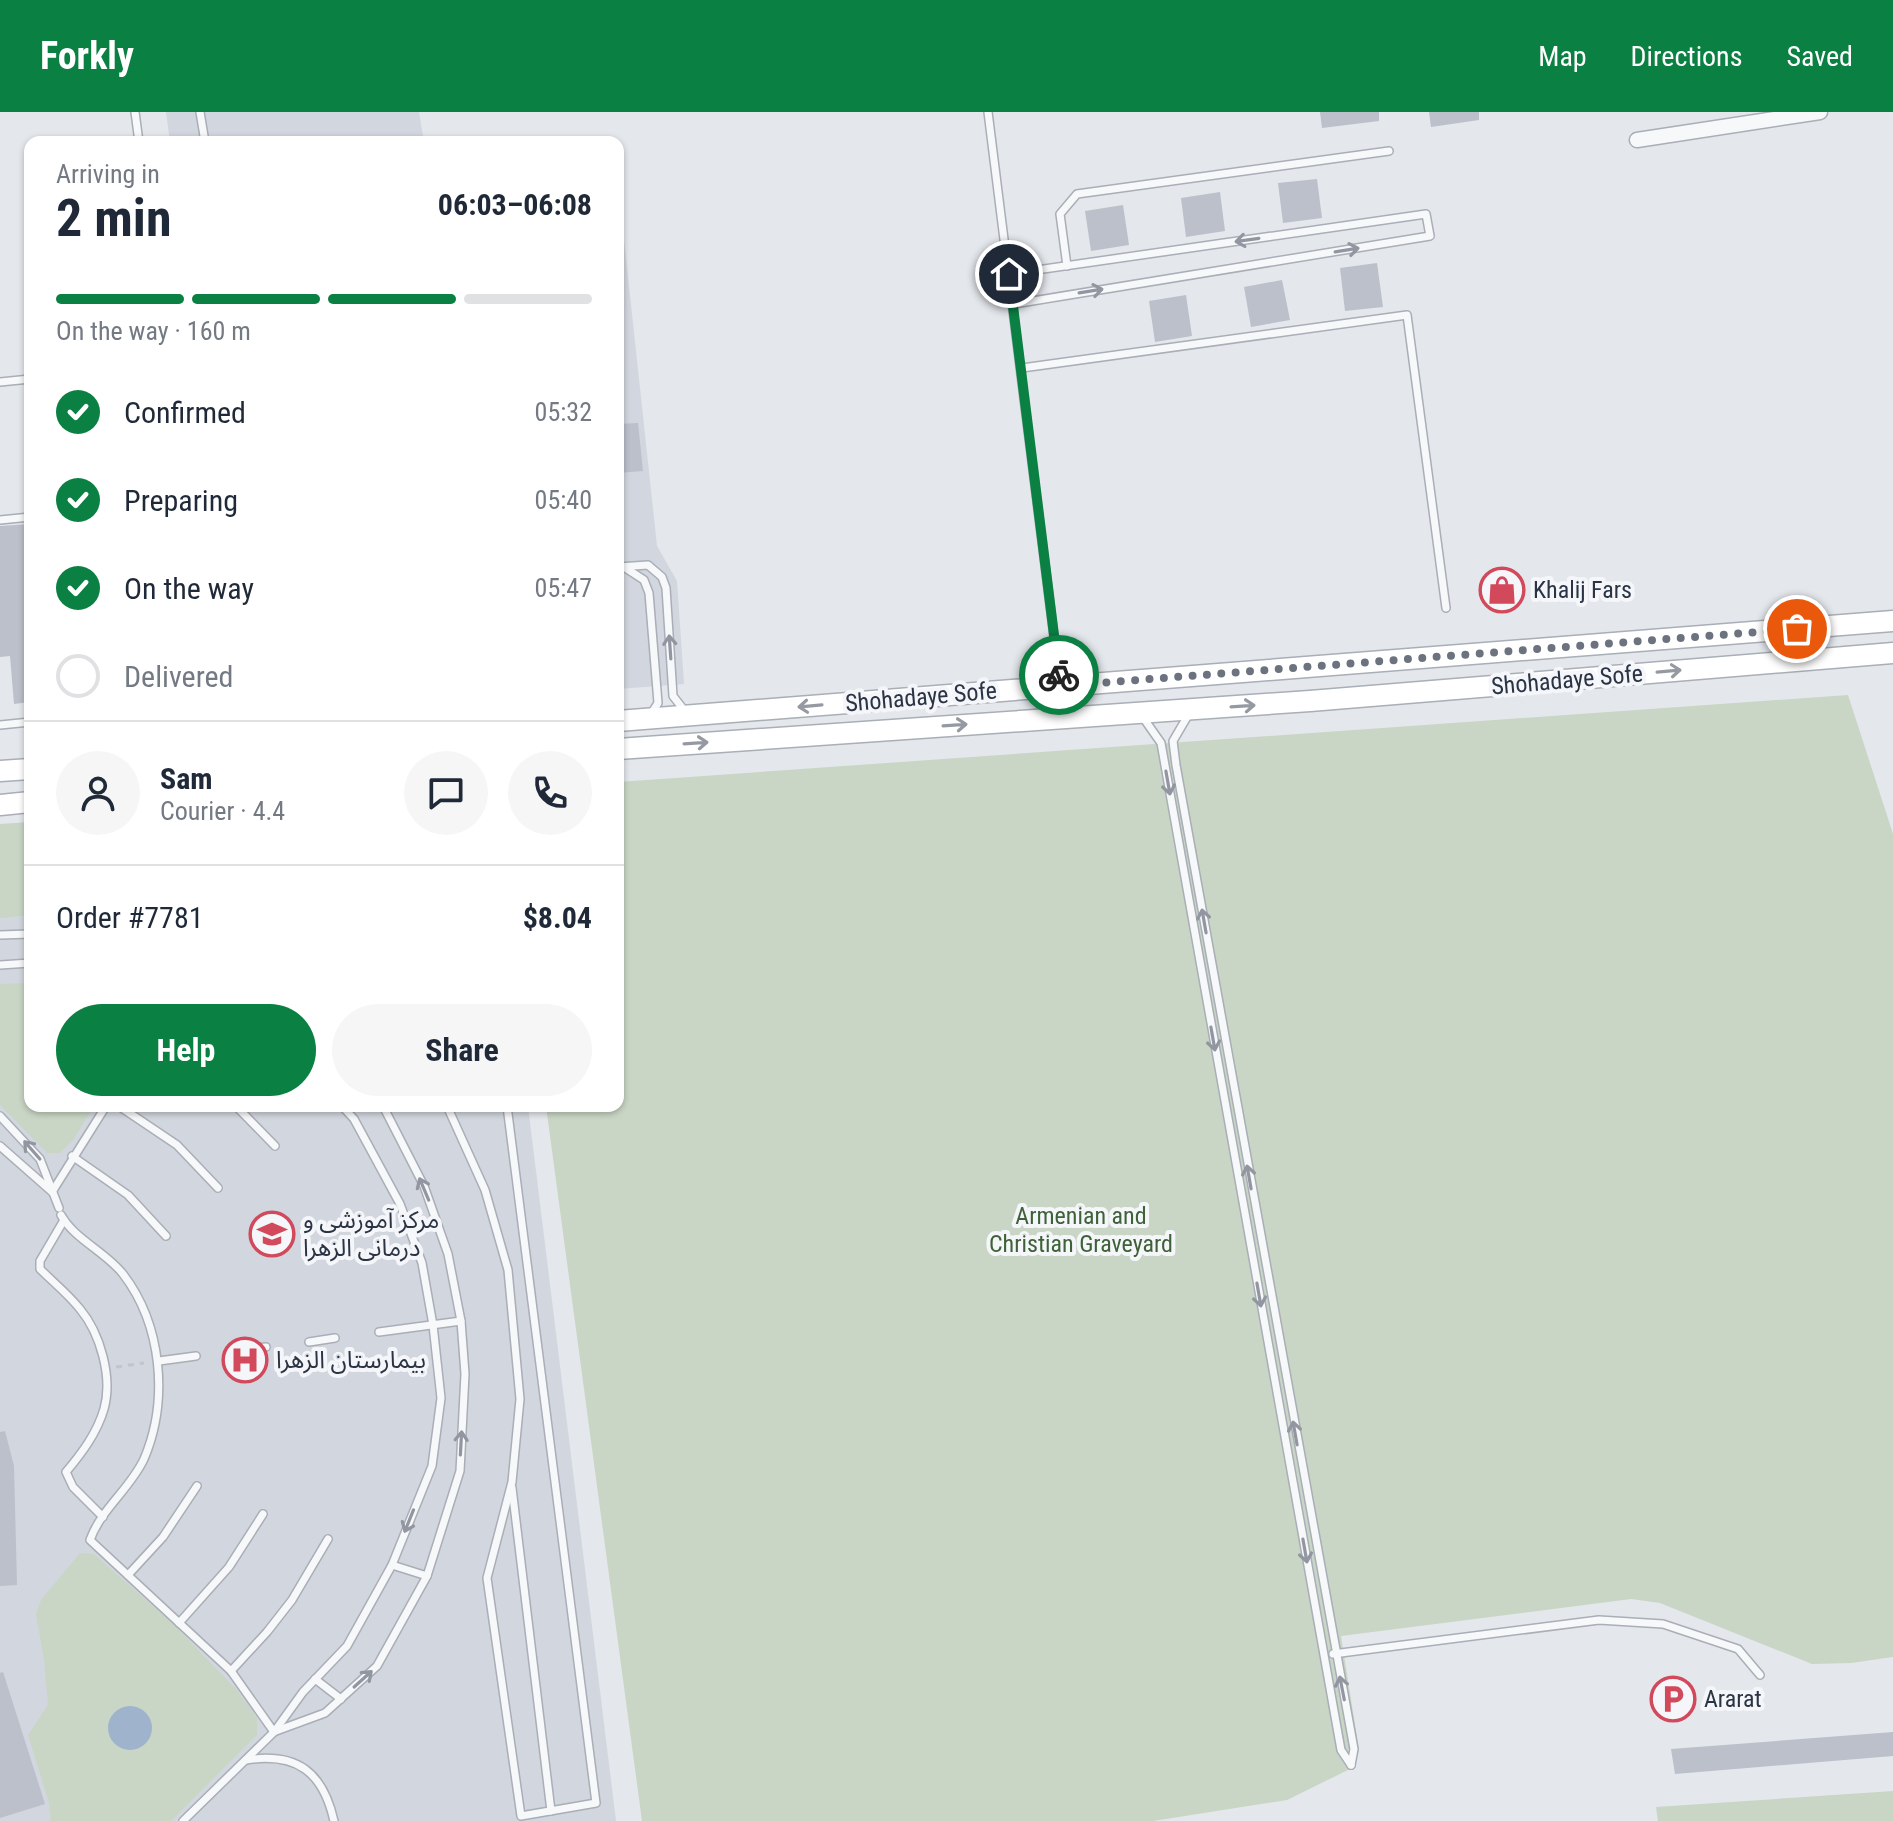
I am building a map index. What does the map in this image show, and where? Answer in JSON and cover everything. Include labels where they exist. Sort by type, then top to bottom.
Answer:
[{"type":"main road","name":"Shohadaye Sofe","points":[[624,721],[1893,621]]},
{"type":"main road","name":"Shohadaye Sofe","points":[[624,749],[1139,713],[1893,653]]},
{"type":"main road","points":[[1447,656],[1450,689]]},
{"type":"main road","points":[[0,771],[24,769]]},
{"type":"main road","points":[[0,805],[24,803]]},
{"type":"street","points":[[1637,140],[1820,112]]},
{"type":"lane","points":[[135,112],[138,136]]},
{"type":"lane","points":[[200,112],[204,136]]},
{"type":"lane","points":[[988,112],[1060,686]]},
{"type":"lane","points":[[1067,266],[1060,214],[1077,194],[1389,151]]},
{"type":"lane","points":[[1009,274],[1426,214],[1430,236],[1014,304]]},
{"type":"lane","points":[[1022,368],[1407,315],[1446,608]]},
{"type":"lane","points":[[0,382],[24,380]]},
{"type":"lane","points":[[0,520],[24,518]]},
{"type":"lane","points":[[624,567],[648,565],[662,577],[666,588],[673,696],[682,709],[693,715]]},
{"type":"lane","points":[[624,569],[644,580],[649,593],[658,703],[646,719]]},
{"type":"lane","points":[[1139,713],[1161,743],[1323,1655],[1341,1750],[1351,1765],[1354,1749],[1176,765],[1173,741],[1192,709]]},
{"type":"lane","points":[[0,725],[24,723]]},
{"type":"lane","points":[[0,935],[24,934]]},
{"type":"lane","points":[[0,965],[24,963]]},
{"type":"lane","points":[[52,1192],[102,1112]]},
{"type":"lane","points":[[128,1112],[177,1145],[218,1188]]},
{"type":"lane","points":[[242,1112],[275,1146]]},
{"type":"lane","points":[[183,1821],[274,1732],[315,1679],[347,1646],[392,1565],[432,1466],[441,1398],[422,1263],[400,1204],[348,1112]]},
{"type":"lane","points":[[274,1732],[325,1713],[377,1666],[427,1576],[460,1471],[465,1374],[461,1321],[448,1254],[424,1186],[386,1112]]},
{"type":"lane","points":[[450,1112],[485,1190],[508,1270],[520,1399],[511,1482],[487,1578],[521,1816],[596,1803],[508,1112]]},
{"type":"lane","points":[[456,1112],[457,1124]]},
{"type":"lane","points":[[0,1116],[40,1159],[61,1214],[122,1272],[141,1303],[159,1361],[157,1410],[144,1459],[96,1526],[90,1540],[231,1671],[274,1732]]},
{"type":"lane","points":[[0,1146],[52,1192]]},
{"type":"lane","points":[[72,1156],[128,1195],[166,1236]]},
{"type":"lane","points":[[61,1214],[40,1261],[40,1269],[81,1310],[98,1342],[105,1368],[105,1407],[90,1442],[66,1472],[73,1487],[103,1517]]},
{"type":"lane","points":[[379,1332],[461,1321]]},
{"type":"lane","points":[[309,1342],[335,1338]]},
{"type":"lane","points":[[240,1350],[266,1347]]},
{"type":"lane","points":[[159,1361],[196,1356]]},
{"type":"lane","points":[[511,1482],[551,1811]]},
{"type":"lane","points":[[128,1575],[163,1537],[197,1486]]},
{"type":"lane","points":[[179,1623],[229,1567],[263,1514]]},
{"type":"lane","points":[[231,1671],[292,1600],[328,1539]]},
{"type":"lane","points":[[392,1565],[427,1576]]},
{"type":"lane","points":[[1323,1655],[1599,1620],[1663,1624],[1738,1649],[1760,1675]]},
{"type":"lane","points":[[315,1679],[341,1699]]},
{"type":"lane","points":[[244,1761],[268,1757],[286,1759],[310,1771],[329,1799],[334,1821]]},
{"type":"path","points":[[105,1368],[159,1361]]},
{"type":"shaded area","points":[[166,112],[419,112],[423,136],[169,136]]},
{"type":"shaded area","points":[[624,240],[657,546],[677,581],[684,684],[624,689]]},
{"type":"shaded area","name":"بیمارستان الزهرا","points":[[24,829],[24,1112],[529,1112],[616,1821],[0,1821],[0,831]]},
{"type":"green space","name":"Armenian and Christian Graveyard","points":[[1848,695],[1893,834],[1893,1657],[1812,1664],[1660,1603],[1631,1599],[1341,1636],[1359,1750],[1350,1769],[1287,1800],[1153,1821],[642,1821],[547,1112],[624,1112],[624,782]]},
{"type":"green space","points":[[24,822],[24,916],[0,918],[0,824]]},
{"type":"green space","points":[[24,983],[24,1112],[90,1112],[73,1140],[60,1153],[47,1153],[0,1105],[0,984]]},
{"type":"green space","points":[[80,1553],[94,1554],[173,1624],[236,1689],[257,1718],[257,1735],[171,1821],[51,1821],[49,1803],[28,1735],[48,1705],[36,1614],[41,1600]]},
{"type":"green space","points":[[1893,1791],[1893,1821],[1658,1821],[1656,1807]]},
{"type":"water","points":[[130,1706],[146,1712],[152,1728],[146,1744],[130,1750],[114,1744],[108,1728],[114,1712]]},
{"type":"building","points":[[1320,112],[1379,112],[1379,121],[1322,128]]},
{"type":"building","points":[[1429,112],[1479,112],[1479,120],[1431,127]]},
{"type":"building","points":[[1317,179],[1322,218],[1283,223],[1278,183]]},
{"type":"building","points":[[1220,192],[1225,231],[1186,237],[1181,198]]},
{"type":"building","points":[[1123,205],[1129,245],[1091,251],[1085,211]]},
{"type":"building","points":[[1377,263],[1383,307],[1345,311],[1340,268]]},
{"type":"building","points":[[1282,280],[1290,320],[1251,327],[1244,287]]},
{"type":"building","points":[[1186,295],[1192,336],[1155,342],[1149,301]]},
{"type":"building","points":[[638,423],[643,471],[624,473],[624,424]]},
{"type":"building","points":[[24,524],[24,703],[14,704],[10,656],[0,657],[0,526]]},
{"type":"building","points":[[5,1431],[14,1466],[17,1585],[0,1586],[0,1432]]},
{"type":"building","points":[[3,1672],[45,1804],[0,1818],[0,1673]]},
{"type":"building","points":[[1893,1732],[1893,1756],[1675,1774],[1671,1749]]},
{"type":"way so far","points":[[1059,675],[1060,686],[1797,629]]},
{"type":"place","name":"Khalij Fars","points":[[1502,590]]},
{"type":"place","name":"مرکز آموزشی و درمانی الزهرا","points":[[272,1234]]},
{"type":"place","name":"بیمارستان الزهرا","points":[[245,1360]]},
{"type":"place","name":"Ararat","points":[[1673,1699]]},
{"type":"route","points":[[1009,274],[1059,675]]}]
